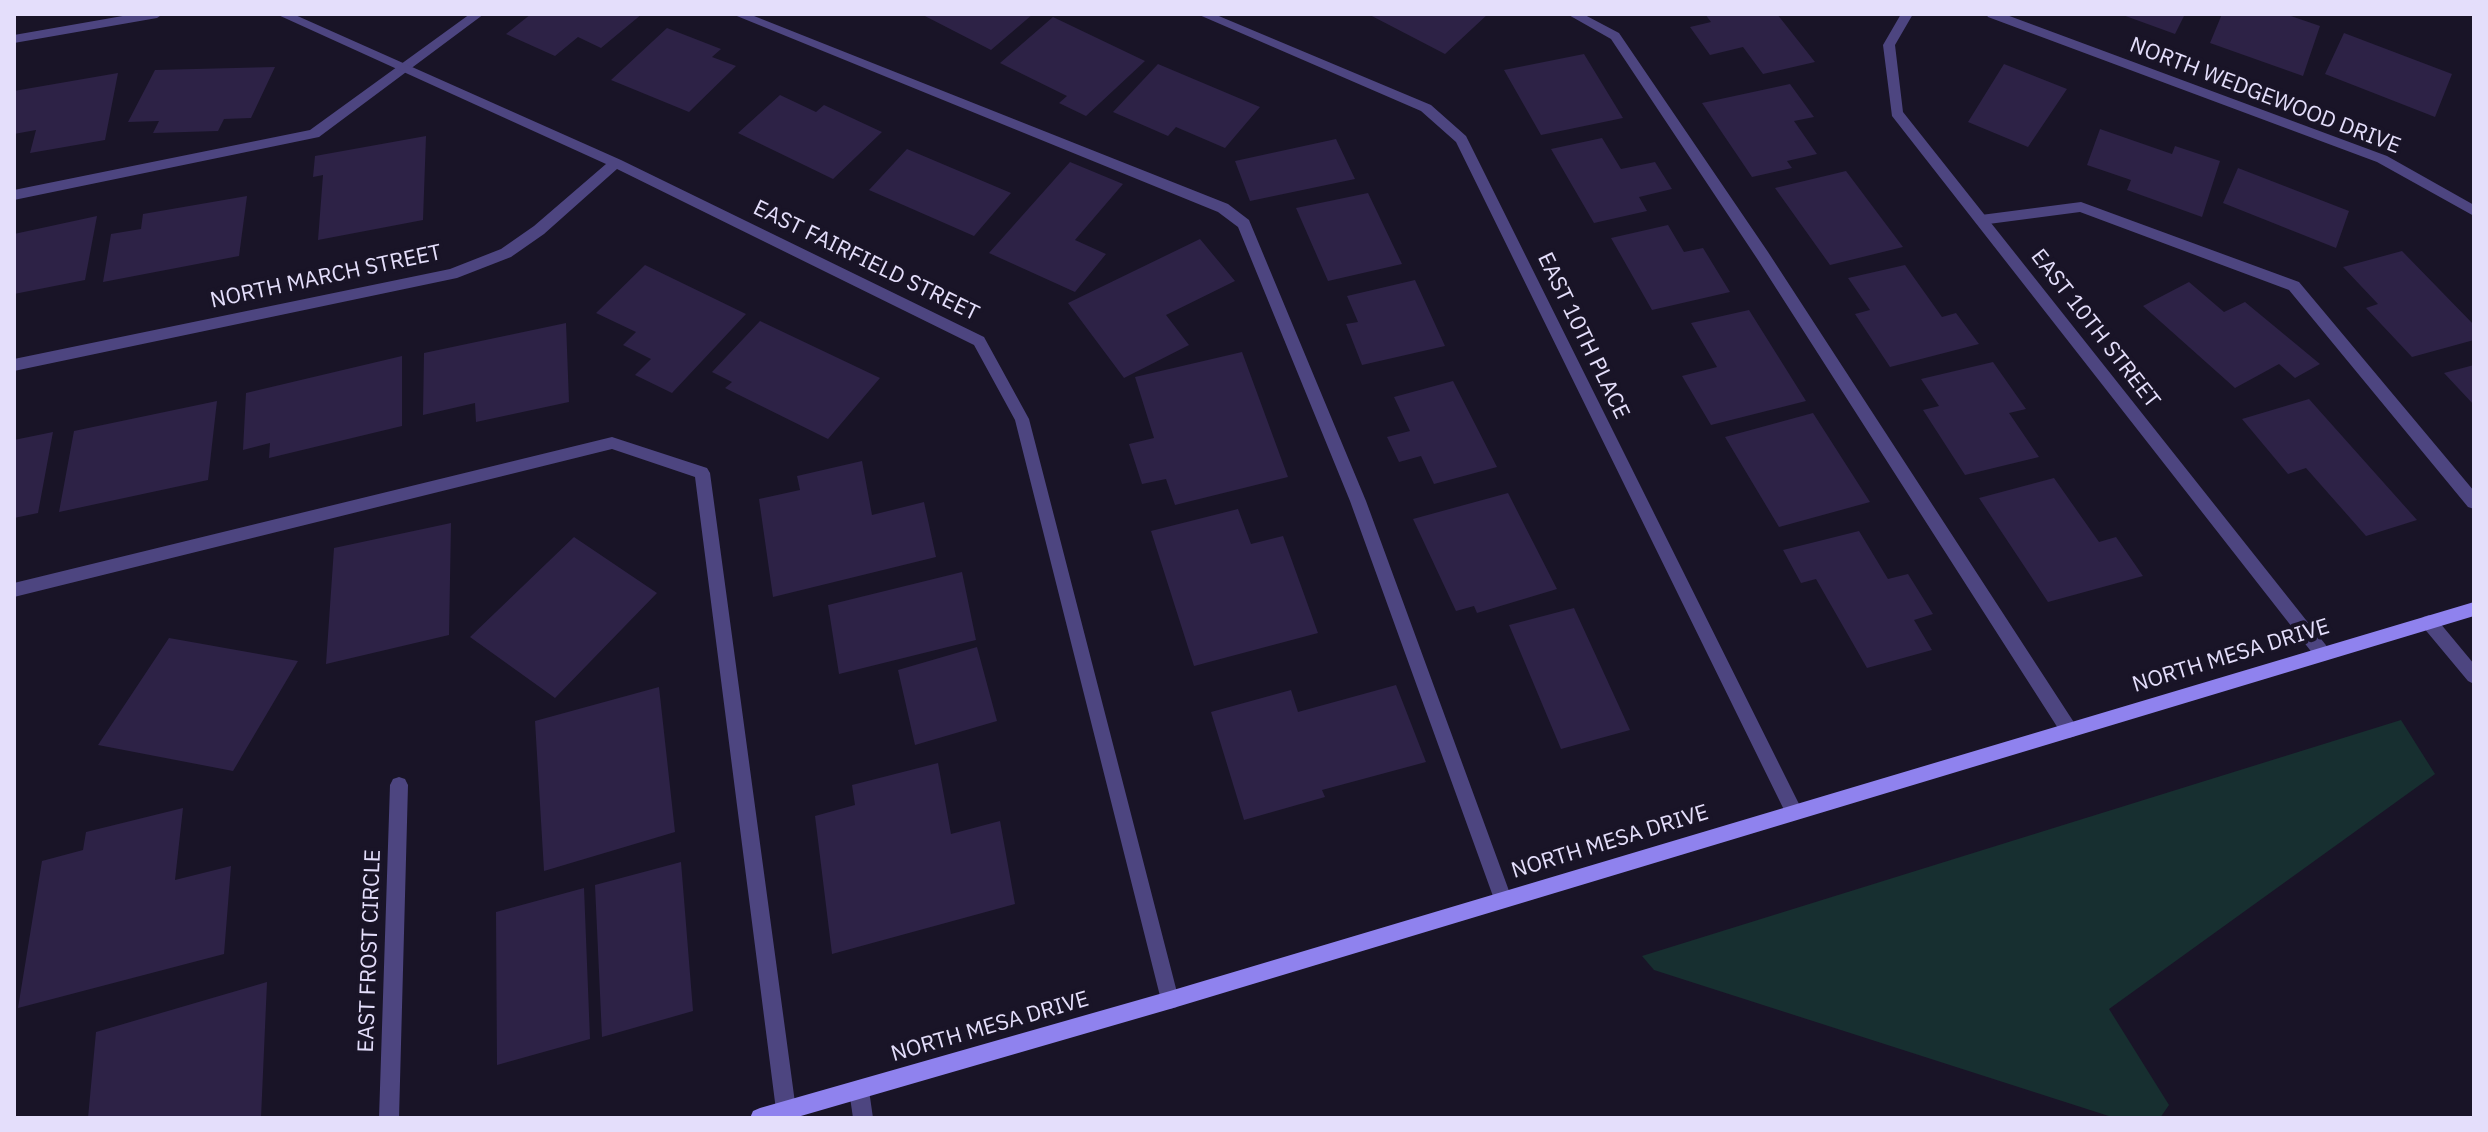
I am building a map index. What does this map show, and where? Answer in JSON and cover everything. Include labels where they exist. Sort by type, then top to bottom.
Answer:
[{"type":"main road","name":"NORTH MESA DRIVE","points":[[760,1118],[1170,1000],[2474,609]]},
{"type":"street","points":[[14,39],[157,14]]},
{"type":"street","name":"EAST FAIRFIELD STREET","points":[[282,14],[616,163],[979,341],[1022,419],[1170,1000]]},
{"type":"street","points":[[14,195],[314,134],[406,70],[478,14]]},
{"type":"street","points":[[738,14],[1223,208],[1244,224],[1358,501],[1503,899]]},
{"type":"street","name":"EAST 10TH PLACE","points":[[1203,14],[1426,108],[1461,139],[1794,812]]},
{"type":"street","points":[[1573,14],[1615,36],[2069,730]]},
{"type":"street","name":"EAST 10TH STREET","points":[[1907,14],[1889,45],[1897,113],[2323,654]]},
{"type":"street","name":"NORTH WEDGEWOOD DRIVE","points":[[1992,14],[2382,159],[2474,211]]},
{"type":"street","name":"NORTH MARCH STREET","points":[[14,365],[452,274],[506,253],[539,230],[616,163]]},
{"type":"street","points":[[1981,220],[2081,207],[2294,286],[2474,502]]},
{"type":"street","points":[[14,590],[612,443],[702,473],[786,1110]]},
{"type":"street","points":[[2429,622],[2474,676]]},
{"type":"street","name":"EAST FROST CIRCLE","points":[[389,1118],[399,785]]},
{"type":"street","points":[[859,1090],[863,1118]]},
{"type":"green space","points":[[2401,720],[2435,774],[2109,1009],[2169,1105],[2160,1118],[2115,1118],[1654,970],[1642,956]]},
{"type":"building","points":[[531,14],[642,14],[601,48],[578,37],[555,56],[506,34]]},
{"type":"building","points":[[921,14],[1033,14],[991,50]]},
{"type":"building","points":[[1368,14],[1488,14],[1445,54]]},
{"type":"building","points":[[1705,14],[1777,14],[1815,62],[1763,74],[1743,47],[1710,55],[1690,27],[1711,22]]},
{"type":"building","points":[[2120,14],[2185,14],[2175,34]]},
{"type":"building","points":[[2222,14],[2285,14],[2320,26],[2303,76],[2210,43]]},
{"type":"building","points":[[1053,17],[1145,61],[1086,116],[1059,103],[1067,96],[1000,63]]},
{"type":"building","points":[[667,28],[721,49],[712,57],[736,66],[689,112],[611,80]]},
{"type":"building","points":[[2344,33],[2452,74],[2435,117],[2325,74]]},
{"type":"building","points":[[1584,54],[1623,118],[1541,135],[1504,70]]},
{"type":"building","points":[[1158,64],[1260,107],[1225,148],[1176,127],[1168,136],[1113,112]]},
{"type":"building","points":[[2004,64],[2067,89],[2028,147],[1968,122]]},
{"type":"building","points":[[275,67],[251,118],[224,119],[218,131],[153,133],[159,121],[128,122],[155,70]]},
{"type":"building","points":[[118,73],[105,140],[30,153],[36,130],[14,134],[14,91]]},
{"type":"building","points":[[1790,84],[1814,117],[1794,121],[1817,154],[1787,161],[1792,168],[1752,177],[1702,103]]},
{"type":"building","points":[[780,95],[816,112],[824,105],[882,132],[833,179],[738,133]]},
{"type":"building","points":[[2100,129],[2172,154],[2175,146],[2220,161],[2202,217],[2127,190],[2131,180],[2087,165]]},
{"type":"building","points":[[426,136],[423,220],[318,240],[323,175],[313,177],[315,156]]},
{"type":"building","points":[[1602,138],[1621,169],[1655,162],[1672,189],[1639,197],[1647,211],[1594,223],[1551,149]]},
{"type":"building","points":[[1336,139],[1355,179],[1250,201],[1235,161]]},
{"type":"building","points":[[907,149],[1011,193],[974,236],[869,190]]},
{"type":"building","points":[[1070,162],[1123,184],[1075,240],[1106,254],[1075,292],[989,253]]},
{"type":"building","points":[[2238,168],[2349,211],[2336,248],[2223,203]]},
{"type":"building","points":[[1846,171],[1903,247],[1830,265],[1775,188]]},
{"type":"building","points":[[1368,193],[1402,264],[1328,281],[1296,208]]},
{"type":"building","points":[[247,196],[239,256],[103,282],[111,234],[141,229],[143,214]]},
{"type":"building","points":[[97,216],[85,280],[14,294],[14,234]]},
{"type":"building","points":[[1668,225],[1684,252],[1703,248],[1730,292],[1652,310],[1611,238]]},
{"type":"building","points":[[1200,239],[1235,281],[1166,315],[1189,345],[1124,378],[1068,303]]},
{"type":"building","points":[[2402,251],[2474,325],[2474,340],[2412,357],[2366,308],[2378,304],[2343,267]]},
{"type":"building","points":[[645,265],[746,314],[672,393],[635,375],[651,359],[623,345],[636,332],[596,313]]},
{"type":"building","points":[[1905,265],[1942,317],[1956,313],[1979,344],[1890,367],[1855,314],[1870,310],[1848,278]]},
{"type":"building","points":[[1415,280],[1445,346],[1362,365],[1346,324],[1358,322],[1347,296]]},
{"type":"building","points":[[2189,282],[2224,312],[2245,302],[2320,364],[2295,378],[2279,364],[2235,388],[2143,306]]},
{"type":"building","points":[[1749,310],[1806,401],[1711,425],[1682,376],[1717,367],[1691,323]]},
{"type":"building","points":[[760,321],[880,378],[828,439],[725,388],[732,382],[712,372]]},
{"type":"building","points":[[566,323],[569,402],[476,422],[475,403],[423,415],[424,353]]},
{"type":"building","points":[[1242,352],[1288,477],[1175,505],[1166,479],[1142,484],[1129,444],[1154,438],[1135,377]]},
{"type":"building","points":[[402,356],[402,426],[269,458],[270,443],[243,450],[246,393]]},
{"type":"building","points":[[1993,362],[2026,409],[2009,413],[2039,457],[1965,475],[1923,410],[1939,406],[1921,379]]},
{"type":"building","points":[[2474,365],[2474,405],[2444,373]]},
{"type":"building","points":[[1453,381],[1497,467],[1434,484],[1421,456],[1399,462],[1387,437],[1410,431],[1394,397]]},
{"type":"building","points":[[2309,399],[2417,520],[2366,536],[2306,468],[2288,474],[2242,419]]},
{"type":"building","points":[[217,401],[208,480],[59,512],[74,431]]},
{"type":"building","points":[[1813,413],[1870,502],[1779,527],[1725,437]]},
{"type":"building","points":[[53,432],[38,513],[14,518],[14,440]]},
{"type":"building","points":[[862,461],[872,515],[924,502],[936,557],[773,597],[759,499],[800,490],[797,476]]},
{"type":"building","points":[[2054,478],[2099,542],[2116,537],[2143,576],[2048,602],[1979,498]]},
{"type":"building","points":[[1508,493],[1557,589],[1477,613],[1474,606],[1456,611],[1413,519]]},
{"type":"building","points":[[1238,509],[1251,544],[1283,536],[1318,633],[1194,666],[1151,531]]},
{"type":"building","points":[[451,523],[449,635],[326,664],[334,548]]},
{"type":"building","points":[[1859,531],[1888,579],[1908,574],[1933,614],[1914,620],[1932,650],[1867,668],[1816,579],[1801,583],[1783,550]]},
{"type":"building","points":[[574,537],[657,593],[555,698],[470,637]]},
{"type":"building","points":[[962,572],[976,640],[839,674],[828,605]]},
{"type":"building","points":[[1574,608],[1630,730],[1561,749],[1509,625]]},
{"type":"building","points":[[169,638],[298,661],[233,771],[98,745]]},
{"type":"building","points":[[977,647],[997,721],[915,745],[898,670]]},
{"type":"building","points":[[1396,685],[1426,762],[1322,790],[1325,797],[1244,820],[1211,712],[1291,690],[1298,712]]},
{"type":"building","points":[[659,687],[675,832],[544,871],[535,721]]},
{"type":"building","points":[[938,763],[951,834],[1000,821],[1015,904],[832,954],[815,816],[855,805],[852,785]]},
{"type":"building","points":[[183,808],[175,880],[231,866],[224,954],[18,1008],[42,861],[83,850],[86,832]]},
{"type":"building","points":[[681,862],[693,1011],[602,1037],[595,885]]},
{"type":"building","points":[[584,888],[590,1039],[497,1065],[496,912]]},
{"type":"building","points":[[267,982],[261,1118],[88,1118],[96,1032]]}]
